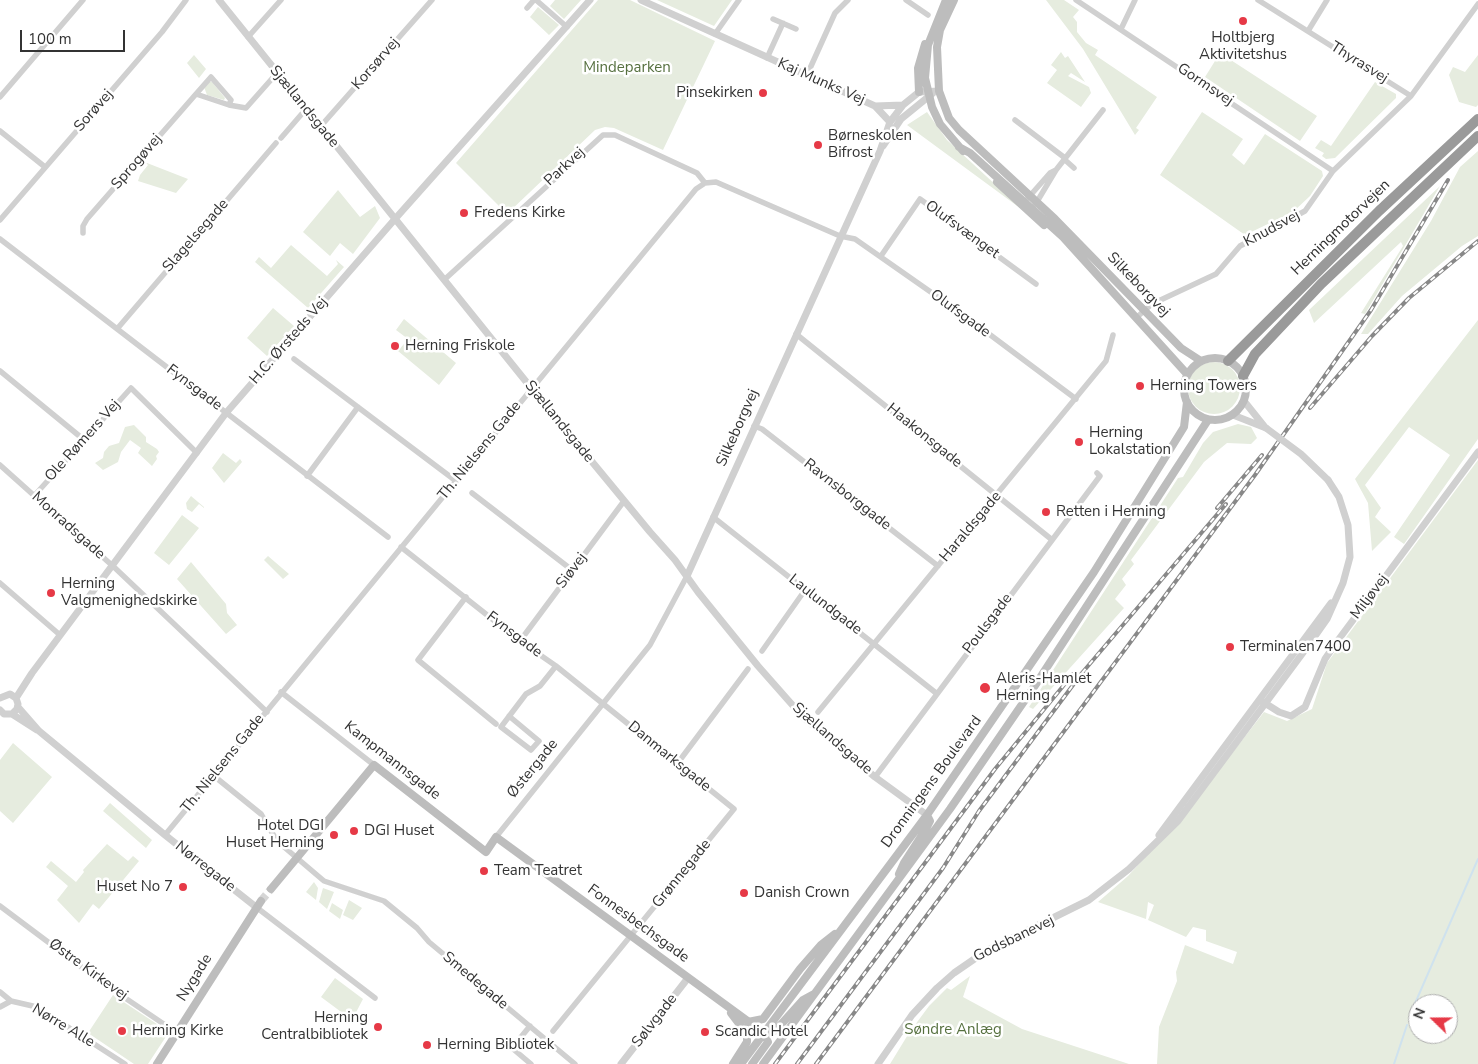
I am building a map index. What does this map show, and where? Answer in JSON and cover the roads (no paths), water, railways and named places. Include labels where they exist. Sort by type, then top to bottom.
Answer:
[{"type":"highway","name":"Herningmotorvejen","points":[[1228,361],[1372,218],[1478,119]]},
{"type":"highway","name":"Herningmotorvejen","points":[[1243,376],[1256,354],[1308,298],[1478,136]]},
{"type":"main road","name":"Silkeborgvej","points":[[946,0],[936,22],[926,61],[928,93],[940,124],[959,147],[1076,253]]},
{"type":"main road","name":"Silkeborgvej","points":[[954,0],[940,30],[936,47],[938,90],[949,118],[1181,348],[1201,361]]},
{"type":"main road","points":[[918,92],[921,56],[936,22]]},
{"type":"main road","name":"Silkeborgvej","points":[[959,147],[970,153],[1028,198]]},
{"type":"main road","name":"Silkeborgvej","points":[[1035,205],[1076,253],[1188,374]]},
{"type":"main road","points":[[1212,358],[1228,361],[1243,376],[1246,388],[1244,401],[1233,415],[1217,420],[1208,420],[1199,416],[1186,402],[1184,388],[1188,374],[1201,361],[1212,358]]},
{"type":"main road","name":"Dronningens Boulevard","points":[[741,1064],[927,815],[1094,572],[1184,428],[1186,402]]},
{"type":"main road","name":"Dronningens Boulevard","points":[[763,1064],[950,809],[1036,684],[1208,420]]},
{"type":"main road","points":[[271,889],[374,765]]},
{"type":"main road","name":"Kampmannsgade","points":[[374,765],[486,852]]},
{"type":"main road","points":[[927,815],[937,816],[950,809]]},
{"type":"main road","points":[[895,886],[904,863],[930,821],[927,815]]},
{"type":"main road","name":"Østergade","points":[[486,852],[496,836]]},
{"type":"main road","name":"Fonnesbechsgade","points":[[496,836],[764,1033]]},
{"type":"main road","name":"Nygade","points":[[157,1064],[259,904]]},
{"type":"main road","points":[[748,1022],[763,1019],[821,945],[844,927]]},
{"type":"main road","points":[[752,1064],[768,1042],[764,1033],[776,1030],[803,1000],[815,994]]},
{"type":"main road","points":[[729,1009],[746,1034],[747,1042],[733,1064]]},
{"type":"street","points":[[0,97],[83,0]]},
{"type":"street","name":"Sorøvej","points":[[0,220],[162,32],[186,0]]},
{"type":"street","name":"Sjællandsgade","points":[[219,0],[394,219],[758,666],[803,717],[875,777],[927,815]]},
{"type":"street","points":[[248,38],[281,0]]},
{"type":"street","name":"Korsørvej","points":[[320,127],[432,0]]},
{"type":"street","points":[[527,8],[535,0],[567,27]]},
{"type":"street","name":"H.C. Ørsteds Vej","points":[[6,696],[32,673],[226,412],[394,219],[590,0]]},
{"type":"street","name":"Kaj Munks Vej","points":[[642,0],[875,106],[890,122]]},
{"type":"street","points":[[715,34],[739,0]]},
{"type":"street","points":[[807,75],[835,13],[848,0]]},
{"type":"street","points":[[906,0],[928,14]]},
{"type":"street","name":"Gormsvej","points":[[1076,0],[1333,171]]},
{"type":"street","points":[[1121,29],[1135,0]]},
{"type":"street","name":"Thyrasvej","points":[[1258,0],[1410,96]]},
{"type":"street","points":[[1308,31],[1328,0]]},
{"type":"street","name":"Knudsvej","points":[[1137,317],[1144,310],[1216,274],[1240,246],[1305,212],[1333,171],[1410,96],[1478,4]]},
{"type":"street","points":[[773,19],[796,29]]},
{"type":"street","name":"Kaj Munks Vej","points":[[767,58],[783,23]]},
{"type":"street","points":[[196,94],[229,105],[246,108],[277,73]]},
{"type":"street","name":"Sprogøvej","points":[[83,233],[85,221],[211,77],[231,100],[229,105]]},
{"type":"street","name":"Silkeborgvej","points":[[603,705],[652,642],[686,576],[880,151],[890,122],[903,105],[918,92],[928,93],[938,90]]},
{"type":"street","name":"Silkeborgvej","points":[[880,151],[901,119],[928,93]]},
{"type":"street","name":"Kaj Munks Vej","points":[[875,106],[903,105]]},
{"type":"street","points":[[281,138],[306,109]]},
{"type":"street","points":[[1035,205],[1056,170],[1103,110]]},
{"type":"street","points":[[1015,120],[1065,158],[1074,168]]},
{"type":"street","points":[[0,131],[46,167]]},
{"type":"street","name":"Parkvej","points":[[444,280],[603,135],[615,136],[702,175],[705,183]]},
{"type":"street","name":"Slagelsegade","points":[[117,329],[276,144]]},
{"type":"street","points":[[1028,198],[1050,173],[1056,170]]},
{"type":"street","points":[[705,183],[716,182],[840,236]]},
{"type":"street","name":"Th. Nielsens Gade","points":[[165,835],[696,189],[705,183]]},
{"type":"street","name":"Olufsvænget","points":[[881,256],[920,199],[1036,284]]},
{"type":"street","name":"Olufsgade","points":[[840,236],[855,239],[881,256],[1076,399]]},
{"type":"street","name":"Fynsgade","points":[[0,239],[226,412],[306,476],[388,537]]},
{"type":"street","name":"Haakonsgade","points":[[796,334],[1051,539]]},
{"type":"street","name":"Haraldsgade","points":[[818,712],[998,496],[1106,361],[1113,335]]},
{"type":"street","points":[[294,358],[456,481]]},
{"type":"street","points":[[0,371],[83,439]]},
{"type":"street","name":"Ole Rømers Vej","points":[[34,496],[83,439],[131,388],[197,452]]},
{"type":"street","name":"Godsbanevej","points":[[878,1064],[922,1004],[954,973],[986,951],[1067,913],[1089,900],[1110,886],[1152,846],[1182,802],[1264,702],[1337,596],[1347,569],[1350,541],[1343,508],[1328,480],[1301,454],[1266,428],[1244,401]]},
{"type":"street","points":[[306,476],[358,407]]},
{"type":"street","name":"Godsbanevej","points":[[1233,415],[1266,428]]},
{"type":"street","name":"Ravnsborggade","points":[[754,426],[762,429],[938,566]]},
{"type":"street","name":"Miljøvej","points":[[1264,702],[1279,712],[1291,716],[1305,707],[1318,674],[1336,643],[1478,452]]},
{"type":"street","name":"Monradsgade","points":[[0,465],[112,566],[267,712]]},
{"type":"street","name":"Poulsgade","points":[[875,777],[1051,539],[1100,476],[1096,473]]},
{"type":"street","points":[[472,493],[572,570]]},
{"type":"street","name":"Siøvej","points":[[520,641],[624,501]]},
{"type":"street","name":"Laulundgade","points":[[713,517],[936,693]]},
{"type":"street","name":"Fynsgade","points":[[401,547],[520,641],[556,666],[603,705]]},
{"type":"street","points":[[0,583],[60,635]]},
{"type":"street","points":[[762,651],[805,590]]},
{"type":"street","points":[[466,597],[418,660],[496,724]]},
{"type":"street","points":[[509,716],[539,741],[531,750],[501,727],[509,716],[526,694],[540,686],[556,666]]},
{"type":"street","points":[[677,764],[748,669]]},
{"type":"street","name":"Kampmannsgade","points":[[282,692],[374,765]]},
{"type":"street","points":[[4,714],[18,707],[6,696]]},
{"type":"street","name":"Danmarksgade","points":[[603,705],[734,810]]},
{"type":"street","name":"Østergade","points":[[496,836],[603,705]]},
{"type":"street","name":"Nørregade","points":[[18,707],[39,731],[165,835],[259,904],[375,998]]},
{"type":"street","name":"Nørregade","points":[[4,714],[39,731]]},
{"type":"street","name":"Smedegade","points":[[214,776],[261,814],[277,841],[324,881],[384,902],[575,1064]]},
{"type":"street","name":"Grønnegade","points":[[553,1031],[734,810]]},
{"type":"street","name":"Østre Kirkevej","points":[[0,906],[100,981],[177,1033]]},
{"type":"street","name":"Sølvgade","points":[[621,1064],[688,978]]},
{"type":"street","name":"Nørre Alle","points":[[0,992],[12,1001],[37,1007],[125,1064]]},
{"type":"street","points":[[0,1007],[12,1001]]},
{"type":"street","points":[[530,1026],[512,1048],[531,1064]]},
{"type":"street","name":"Godsbanevej","points":[[884,1064],[890,1047]]},
{"type":"waterway","points":[[1419,994],[1478,859]]},
{"type":"waterway","points":[[1394,1064],[1407,1025]]},
{"type":"tunnel","points":[[261,901],[271,889]]},
{"type":"railway","points":[[816,1064],[1255,475],[1371,310],[1448,180]]},
{"type":"railway","points":[[1310,408],[1372,336],[1409,298],[1478,241]]},
{"type":"railway","points":[[1217,508],[1262,455]]},
{"type":"railway","points":[[797,1064],[943,868],[979,811],[1082,673],[1226,504]]},
{"type":"railway","points":[[775,1064],[995,769],[1073,674]]},
{"type":"place","name":"Holtbjerg Aktivitetshus","points":[[1243,21]]},
{"type":"place","name":"Pinsekirken","points":[[763,93]]},
{"type":"place","name":"Børneskolen Bifrost","points":[[818,145]]},
{"type":"place","name":"Fredens Kirke","points":[[464,213]]},
{"type":"place","name":"Herning Friskole","points":[[395,346]]},
{"type":"place","name":"Herning Towers","points":[[1140,386]]},
{"type":"place","name":"Herning Lokalstation","points":[[1079,442]]},
{"type":"place","name":"Retten i Herning","points":[[1046,512]]},
{"type":"place","name":"Herning Valgmenighedskirke","points":[[51,593]]},
{"type":"place","name":"Terminalen7400","points":[[1230,647]]},
{"type":"place","name":"Aleris-Hamlet Herning","points":[[985,688]]},
{"type":"place","name":"DGI Huset","points":[[354,831]]},
{"type":"place","name":"Hotel DGI Huset Herning","points":[[334,835]]},
{"type":"place","name":"Team Teatret","points":[[484,871]]},
{"type":"place","name":"Huset No 7","points":[[183,887]]},
{"type":"place","name":"Danish Crown","points":[[744,893]]},
{"type":"place","name":"Herning Centralbibliotek","points":[[378,1027]]},
{"type":"place","name":"Herning Kirke","points":[[122,1031]]},
{"type":"place","name":"Scandic Hotel","points":[[705,1032]]},
{"type":"place","name":"Herning Bibliotek","points":[[427,1045]]},
{"type":"park label","name":"Mindeparken","points":[[627,68]]},
{"type":"park label","name":"Søndre Anlæg","points":[[953,1030]]}]
